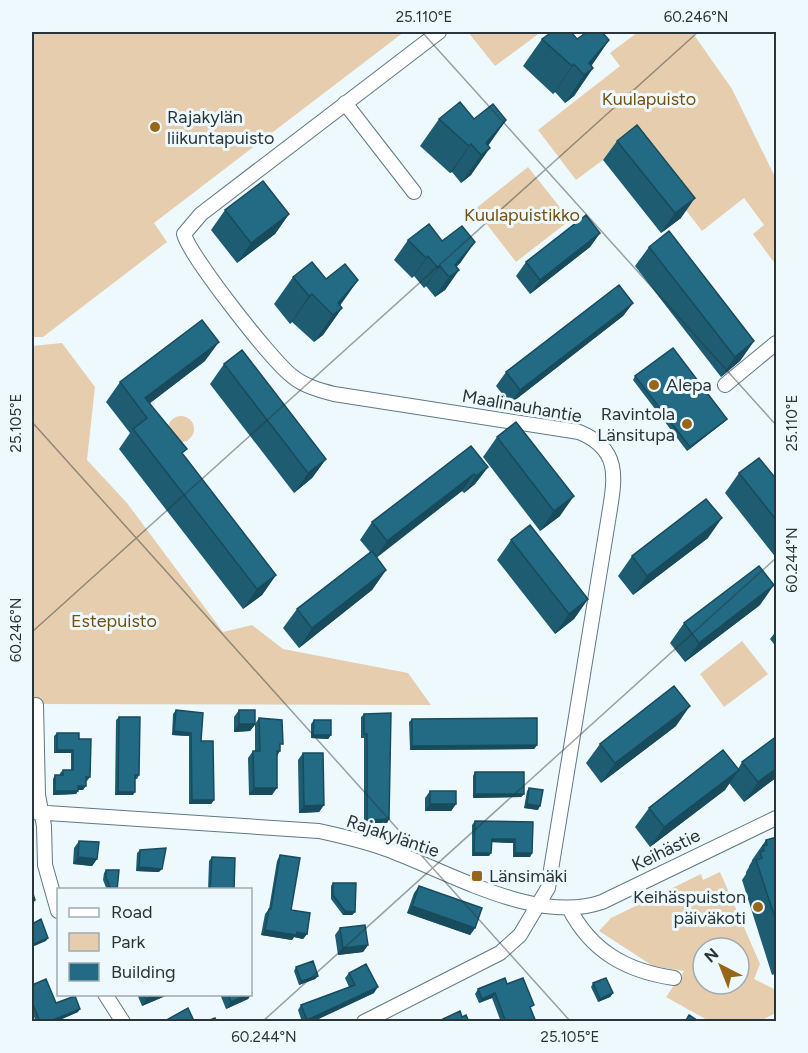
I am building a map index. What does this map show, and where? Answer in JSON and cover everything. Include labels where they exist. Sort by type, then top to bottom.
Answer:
[{"type":"street","points":[[414,192],[345,103],[439,32]]},
{"type":"street","name":"Maalinauhantie","points":[[345,103],[201,214],[184,234],[197,259],[257,337],[284,369],[302,382],[334,394],[579,432],[599,443],[609,456],[614,474],[609,515],[552,876],[541,904]]},
{"type":"street","points":[[725,386],[777,343]]},
{"type":"street","points":[[36,705],[38,795],[36,812],[45,865],[57,907]]},
{"type":"street","name":"Rajakyläntie","points":[[36,812],[319,831],[359,840],[488,890],[541,904],[569,908]]},
{"type":"street","name":"Keihästie","points":[[569,908],[587,907],[602,902],[777,818]]},
{"type":"street","points":[[364,1022],[500,954],[520,935],[541,904]]},
{"type":"street","points":[[569,908],[586,937],[603,950],[632,967],[674,978]]},
{"type":"street","points":[[106,996],[123,1022]]},
{"type":"green space","name":"Rajakylän liikuntapuisto","points":[[32,32],[404,32],[154,223],[167,242],[43,337],[32,337]]},
{"type":"green space","points":[[468,32],[541,32],[495,66]]},
{"type":"green space","name":"Kuulapuisto","points":[[638,32],[692,32],[732,89],[776,179],[776,265],[753,234],[764,225],[744,198],[702,231],[631,139],[576,180],[538,130],[620,66],[610,53]]},
{"type":"green space","name":"Kuulapuistikko","points":[[528,167],[570,220],[516,262],[475,209]]},
{"type":"green space","name":"Estepuisto","points":[[62,343],[95,387],[87,460],[127,503],[223,632],[252,625],[283,649],[408,673],[431,705],[32,704],[32,346]]},
{"type":"green space","points":[[181,416],[191,419],[194,429],[191,439],[181,442],[171,439],[168,429],[171,419]]},
{"type":"green space","points":[[742,641],[768,674],[724,707],[700,674]]},
{"type":"green space","points":[[720,872],[748,936],[691,936],[691,996],[751,996],[751,943],[760,964],[754,979],[776,990],[776,1013],[764,1019],[776,1019],[776,1021],[709,1021],[666,997],[684,971],[653,966],[599,931],[611,918],[701,874],[703,880]]},
{"type":"building","points":[[552,32],[571,32],[577,39],[587,32],[602,32],[609,40],[589,63],[593,68],[584,75],[574,64],[572,66],[542,39]]},
{"type":"building","points":[[460,102],[474,119],[493,104],[506,120],[486,143],[490,148],[481,155],[471,144],[469,146],[439,119]]},
{"type":"building","points":[[637,125],[695,198],[675,213],[617,141]]},
{"type":"building","points":[[263,181],[289,214],[251,243],[225,210]]},
{"type":"building","points":[[586,215],[600,233],[540,280],[526,262]]},
{"type":"building","points":[[429,224],[442,241],[462,226],[475,242],[455,265],[459,270],[449,277],[440,266],[438,268],[428,256],[426,258],[408,240]]},
{"type":"building","points":[[669,231],[754,341],[735,357],[649,247]]},
{"type":"building","points":[[312,262],[326,279],[345,264],[358,280],[338,303],[342,308],[333,315],[312,294],[309,296],[293,277]]},
{"type":"building","points":[[619,285],[633,303],[520,390],[506,372]]},
{"type":"building","points":[[202,320],[219,342],[145,398],[187,449],[182,453],[276,575],[257,589],[133,429],[147,418],[120,382]]},
{"type":"building","points":[[673,348],[727,419],[690,447],[635,376]]},
{"type":"building","points":[[242,350],[326,459],[308,473],[224,364]]},
{"type":"building","points":[[516,422],[574,496],[554,511],[497,437]]},
{"type":"building","points":[[471,446],[488,467],[476,476],[474,474],[387,541],[372,522]]},
{"type":"building","points":[[759,458],[777,480],[777,521],[739,473]]},
{"type":"building","points":[[706,499],[722,518],[647,576],[632,556]]},
{"type":"building","points":[[530,525],[588,599],[569,614],[511,540]]},
{"type":"building","points":[[372,551],[386,570],[312,628],[297,609]]},
{"type":"building","points":[[759,566],[774,585],[699,643],[684,623]]},
{"type":"building","points":[[674,686],[690,706],[615,763],[600,744]]},
{"type":"building","points":[[176,710],[203,713],[201,741],[213,741],[214,800],[192,800],[191,733],[174,731]]},
{"type":"building","points":[[239,710],[255,710],[255,724],[239,724]]},
{"type":"building","points":[[391,713],[389,819],[367,820],[367,734],[364,734],[364,714]]},
{"type":"building","points":[[119,717],[140,717],[139,775],[135,775],[135,792],[118,792]]},
{"type":"building","points":[[259,718],[282,720],[283,744],[280,744],[280,751],[277,751],[277,788],[254,788],[253,751],[260,751]]},
{"type":"building","points":[[537,718],[537,745],[412,746],[412,719]]},
{"type":"building","points":[[314,720],[331,720],[331,735],[313,735]]},
{"type":"building","points":[[57,733],[79,733],[79,739],[91,739],[90,777],[86,777],[86,786],[78,786],[78,791],[55,791],[55,775],[63,775],[63,770],[73,770],[73,750],[57,750]]},
{"type":"building","points":[[777,736],[777,768],[758,782],[742,762]]},
{"type":"building","points":[[723,750],[739,770],[664,827],[649,808]]},
{"type":"building","points":[[303,753],[323,753],[324,805],[304,806]]},
{"type":"building","points":[[475,772],[524,772],[524,794],[475,794]]},
{"type":"building","points":[[529,788],[543,790],[540,806],[527,804]]},
{"type":"building","points":[[430,791],[456,791],[456,804],[430,804]]},
{"type":"building","points":[[475,821],[533,822],[532,853],[515,853],[515,839],[492,839],[491,853],[474,853]]},
{"type":"building","points":[[777,837],[777,924],[756,860],[762,858],[760,852],[764,851],[763,846],[767,845],[766,840]]},
{"type":"building","points":[[79,841],[99,842],[97,859],[78,857]]},
{"type":"building","points":[[166,848],[162,869],[139,867],[140,850]]},
{"type":"building","points":[[280,855],[300,858],[291,910],[310,913],[307,934],[297,932],[296,935],[265,930]]},
{"type":"building","points":[[212,857],[235,858],[234,888],[210,888]]},
{"type":"building","points":[[106,870],[119,870],[117,888],[110,888]]},
{"type":"building","points":[[333,883],[356,883],[355,912],[345,911],[333,895]]},
{"type":"building","points":[[419,886],[482,908],[475,928],[412,906]]},
{"type":"building","points":[[41,919],[48,938],[32,945],[32,924]]},
{"type":"building","points":[[365,925],[368,945],[343,948],[340,928]]},
{"type":"building","points":[[313,961],[318,976],[301,981],[296,967]]},
{"type":"building","points":[[366,964],[378,987],[307,1020],[301,1005],[355,985],[349,973]]},
{"type":"building","points":[[505,978],[507,984],[523,978],[534,1005],[530,1007],[536,1022],[506,1022],[495,993],[482,999],[478,989]]},
{"type":"building","points":[[606,978],[613,993],[600,999],[593,983]]},
{"type":"building","points":[[46,979],[56,1003],[75,996],[80,1009],[48,1022],[40,1022],[32,1002],[32,985]]},
{"type":"building","points":[[229,996],[244,996],[231,1002]]},
{"type":"building","points":[[188,1008],[194,1021],[163,1022]]},
{"type":"building","points":[[460,1011],[462,1017],[466,1015],[469,1022],[444,1022],[443,1019]]},
{"type":"building","points":[[689,1015],[700,1022],[685,1022]]},
{"type":"building","points":[[215,1018],[217,1022],[205,1022]]},
{"type":"place","name":"Rajakylän liikuntapuisto","points":[[155,127]]},
{"type":"place","name":"Alepa","points":[[654,385]]},
{"type":"place","name":"Ravintola Länsitupa","points":[[687,424]]},
{"type":"place","name":"Länsimäki","points":[[477,876]]},
{"type":"place","name":"Keihäspuiston päiväkoti","points":[[758,907]]}]
